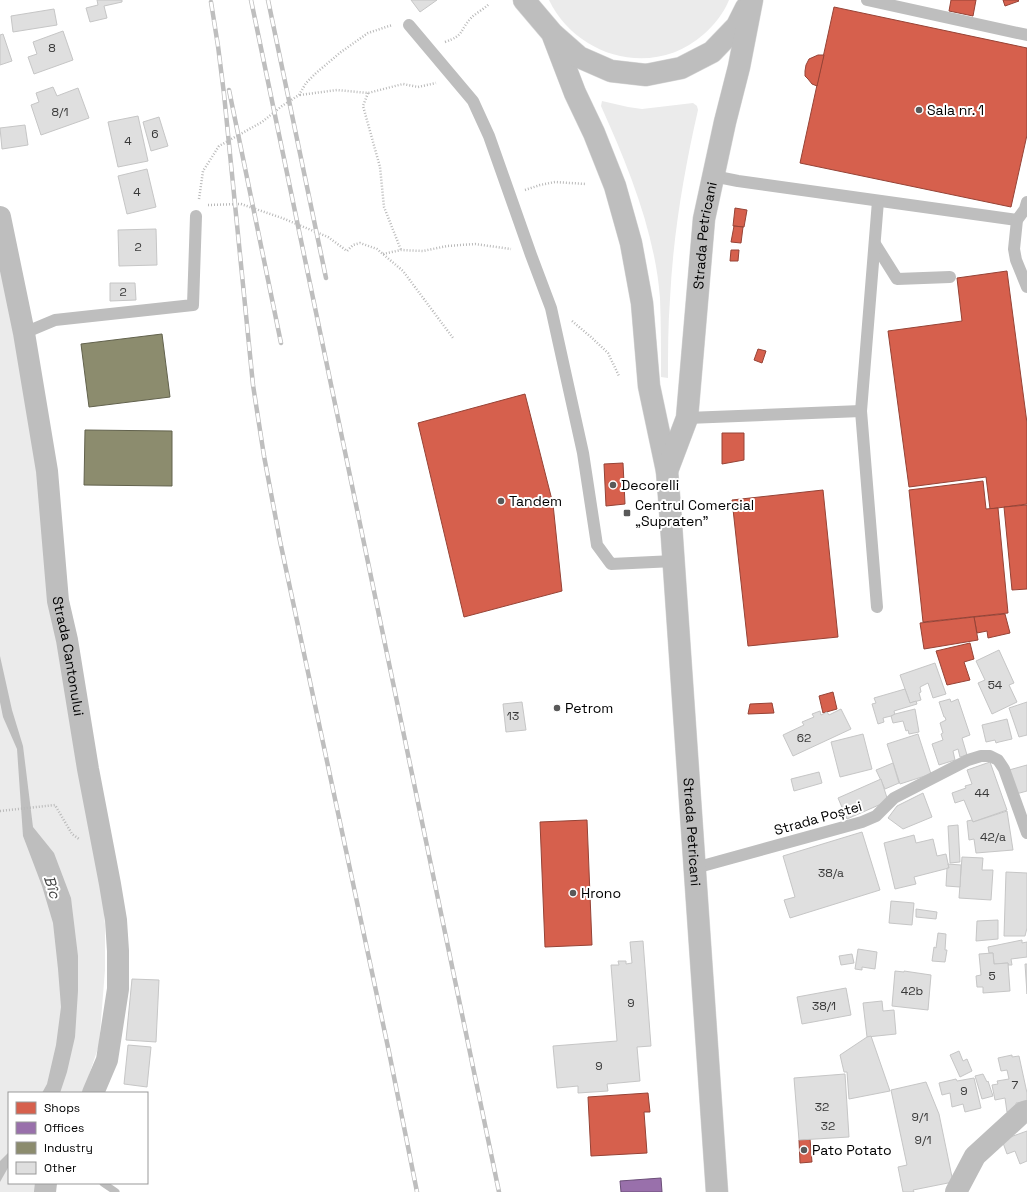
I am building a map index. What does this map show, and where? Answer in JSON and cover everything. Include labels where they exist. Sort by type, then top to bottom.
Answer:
[{"type":"main road","points":[[524,0],[552,33],[579,57],[611,71],[646,75],[681,68],[712,52],[737,26],[751,0]]},
{"type":"main road","points":[[533,0],[536,8],[552,33]]},
{"type":"main road","name":"Strada Petricani","points":[[667,471],[687,418],[704,219],[724,122],[739,67],[751,0]]},
{"type":"main road","name":"Strada Petricani","points":[[552,33],[575,93],[594,133],[612,179],[632,243],[642,302],[649,386],[667,471],[717,1192]]},
{"type":"main road","name":"Strada Cantonului","points":[[0,217],[24,333],[46,471],[58,601],[67,640],[88,768],[116,920],[118,990],[107,1060],[93,1092]]},
{"type":"main road","points":[[956,1192],[975,1156],[1022,1113],[1027,1111]]},
{"type":"lane","points":[[867,0],[1027,35]]},
{"type":"lane","points":[[409,25],[473,100],[489,136],[551,308],[583,453],[597,545],[611,564],[674,561]]},
{"type":"lane","points":[[713,176],[738,181],[1017,220]]},
{"type":"lane","points":[[877,607],[861,411],[878,201]]},
{"type":"lane","points":[[1027,202],[1026,209],[1017,220],[1014,248],[1016,260],[1027,287]]},
{"type":"lane","points":[[24,333],[55,320],[193,306],[197,210]]},
{"type":"lane","points":[[875,244],[897,279],[950,277]]},
{"type":"lane","points":[[687,418],[861,411]]},
{"type":"lane","name":"Strada Poștei","points":[[695,868],[862,822],[876,816],[894,798],[948,770],[981,756],[990,756],[998,760],[1004,769],[1027,833]]},
{"type":"path","points":[[428,48],[456,38],[463,31],[472,17],[489,4]]},
{"type":"path","points":[[299,95],[306,83],[316,73],[368,33],[389,26],[409,25]]},
{"type":"path","points":[[453,338],[403,270],[377,249],[360,243],[353,245],[347,251],[328,238],[282,218],[242,204],[197,210],[203,171],[220,146],[262,122],[299,95],[337,90],[368,93],[402,84],[418,87],[436,83],[457,81]]},
{"type":"path","points":[[368,93],[363,106],[380,167],[384,207],[401,250]]},
{"type":"path","points":[[509,192],[527,190],[540,185],[555,182],[586,184]]},
{"type":"path","points":[[383,254],[401,250],[423,251],[446,246],[475,244],[518,250],[531,255]]},
{"type":"path","points":[[551,308],[569,319],[608,353],[619,376]]},
{"type":"path","points":[[0,811],[39,808],[48,805],[55,805],[72,834],[82,841]]},
{"type":"shaded area","points":[[549,0],[729,0],[722,14],[711,27],[704,34],[684,48],[663,56],[640,58],[618,56],[597,48],[578,36],[562,20]]},
{"type":"shaded area","points":[[602,101],[642,109],[693,103],[697,106],[698,110],[688,156],[676,228],[671,275],[668,378],[661,377],[660,298],[652,249],[639,200],[621,152],[601,106]]},
{"type":"shaded area","points":[[0,252],[7,282],[101,877],[105,925],[105,970],[99,1045],[83,1092],[8,1092],[8,1184],[46,1184],[43,1192],[0,1192]]},
{"type":"water","name":"Bîc","points":[[0,656],[12,710],[23,746],[33,827],[54,853],[71,898],[78,956],[78,991],[75,1037],[67,1072],[60,1092],[43,1092],[47,1084],[56,1045],[61,1007],[53,923],[42,886],[23,836],[17,749],[3,717],[0,702]]},
{"type":"water","points":[[8,1153],[8,1168],[0,1182],[0,1161]]},
{"type":"building: Shops","points":[[951,0],[976,0],[973,16],[949,11]]},
{"type":"building: Shops","points":[[1003,0],[1018,0],[1019,1],[1005,6]]},
{"type":"building: Shops","name":"Sala nr. 1","points":[[834,7],[1027,48],[1027,135],[1011,207],[800,163]]},
{"type":"building: Shops","points":[[818,55],[824,55],[817,86],[812,84],[805,76],[805,71],[809,59]]},
{"type":"building: Shops","points":[[735,208],[747,210],[744,227],[733,226]]},
{"type":"building: Shops","points":[[734,226],[743,227],[741,243],[731,242]]},
{"type":"building: Shops","points":[[731,250],[739,250],[738,261],[730,261]]},
{"type":"building: Shops","points":[[1007,271],[1027,423],[1027,504],[990,509],[986,477],[909,487],[888,331],[962,321],[957,278]]},
{"type":"building: Shops","points":[[758,349],[766,351],[762,363],[754,360]]},
{"type":"building: Shops","points":[[525,394],[553,504],[562,591],[464,617],[418,423]]},
{"type":"building: Shops","points":[[722,433],[744,433],[744,460],[722,464]]},
{"type":"building: Shops","points":[[623,463],[625,504],[606,506],[604,464]]},
{"type":"building: Shops","points":[[983,481],[986,509],[998,508],[1008,613],[923,622],[909,490]]},
{"type":"building: Shops","points":[[823,490],[838,637],[748,646],[732,500]]},
{"type":"building: Shops","points":[[1027,505],[1027,589],[1012,590],[1004,507]]},
{"type":"building: Shops","points":[[1005,614],[1010,633],[988,638],[987,631],[977,633],[974,617]]},
{"type":"building: Shops","points":[[974,617],[978,640],[924,649],[920,623]]},
{"type":"building: Shops","points":[[970,643],[974,659],[964,662],[970,680],[947,685],[936,651]]},
{"type":"building: Shops","points":[[833,692],[837,709],[823,713],[819,696]]},
{"type":"building: Shops","points":[[772,703],[774,713],[748,714],[750,704]]},
{"type":"building: Shops","points":[[587,820],[592,945],[545,947],[540,822]]},
{"type":"building: Shops","points":[[648,1093],[650,1112],[644,1112],[647,1153],[591,1156],[588,1097]]},
{"type":"building: Shops","points":[[810,1139],[812,1162],[800,1163],[799,1140]]},
{"type":"building: Offices","points":[[661,1178],[662,1192],[621,1192],[620,1181]]},
{"type":"building: Industry","points":[[162,334],[170,397],[89,407],[81,344]]},
{"type":"building: Industry","points":[[85,430],[172,431],[172,486],[84,485]]},
{"type":"building: Other","points":[[97,0],[122,0],[122,2],[104,6],[107,18],[90,22],[86,8],[98,5]]},
{"type":"building: Other","points":[[411,0],[437,0],[420,12]]},
{"type":"building: Other","points":[[54,9],[57,25],[13,32],[11,16]]},
{"type":"building: Other","points":[[63,31],[73,60],[34,74],[28,57],[37,54],[33,42]]},
{"type":"building: Other","points":[[3,34],[12,61],[0,65],[0,35]]},
{"type":"building: Other","points":[[53,87],[57,96],[78,88],[89,118],[41,135],[31,105],[39,102],[36,93]]},
{"type":"building: Other","points":[[138,116],[148,161],[118,167],[108,122]]},
{"type":"building: Other","points":[[159,117],[168,146],[151,151],[143,122]]},
{"type":"building: Other","points":[[25,125],[28,145],[2,149],[0,128]]},
{"type":"building: Other","points":[[147,169],[156,207],[127,214],[118,176]]},
{"type":"building: Other","points":[[156,229],[157,265],[119,266],[118,230]]},
{"type":"building: Other","points":[[110,283],[135,283],[136,300],[110,301]]},
{"type":"building: Other","points":[[999,650],[1014,683],[1009,685],[1017,702],[992,714],[978,683],[985,680],[976,661]]},
{"type":"building: Other","points":[[935,663],[946,694],[933,698],[928,683],[920,687],[921,692],[919,693],[921,700],[910,703],[900,675]]},
{"type":"building: Other","points":[[905,689],[910,703],[916,701],[917,704],[894,711],[895,715],[883,718],[884,722],[878,724],[872,704],[876,703],[874,698]]},
{"type":"building: Other","points":[[950,699],[951,702],[958,699],[970,735],[962,738],[967,755],[960,757],[958,749],[953,751],[955,760],[939,765],[932,744],[943,740],[941,734],[943,733],[940,723],[946,720],[939,702]]},
{"type":"building: Other","points":[[522,702],[526,730],[506,732],[503,704]]},
{"type":"building: Other","points":[[1027,702],[1027,735],[1019,737],[1009,708]]},
{"type":"building: Other","points":[[841,709],[851,729],[793,756],[783,735],[804,725],[802,722],[814,717],[812,714],[820,711],[821,715],[827,712],[829,715]]},
{"type":"building: Other","points":[[915,709],[919,732],[909,734],[908,730],[906,731],[903,721],[893,723],[891,716]]},
{"type":"building: Other","points":[[1007,719],[1012,739],[996,743],[995,740],[986,742],[982,725]]},
{"type":"building: Other","points":[[863,734],[872,769],[840,777],[831,742]]},
{"type":"building: Other","points":[[918,734],[931,774],[900,784],[887,744]]},
{"type":"building: Other","points":[[990,762],[1007,810],[973,822],[964,800],[955,803],[952,793],[972,784],[967,770]]},
{"type":"building: Other","points":[[893,763],[899,783],[885,789],[876,770]]},
{"type":"building: Other","points":[[1027,765],[1027,791],[1016,794],[1009,770]]},
{"type":"building: Other","points":[[819,772],[822,783],[794,791],[791,779]]},
{"type":"building: Other","points":[[881,779],[888,801],[847,819],[838,798]]},
{"type":"building: Other","points":[[923,793],[932,817],[903,829],[888,818],[897,806]]},
{"type":"building: Other","points":[[1007,811],[1013,850],[976,853],[974,839],[969,840],[967,821],[972,820],[973,822]]},
{"type":"building: Other","points":[[958,825],[960,862],[950,863],[948,826]]},
{"type":"building: Other","points":[[862,832],[880,890],[790,918],[784,900],[795,897],[783,856]]},
{"type":"building: Other","points":[[914,835],[916,843],[933,839],[937,856],[946,854],[949,868],[914,877],[916,884],[895,889],[884,843]]},
{"type":"building: Other","points":[[962,857],[983,858],[982,870],[993,870],[991,900],[959,898]]},
{"type":"building: Other","points":[[948,864],[961,865],[960,887],[946,886],[947,868],[949,868]]},
{"type":"building: Other","points":[[1006,872],[1027,873],[1027,928],[1025,936],[1004,936]]},
{"type":"building: Other","points":[[891,901],[914,903],[912,925],[889,923]]},
{"type":"building: Other","points":[[916,909],[937,912],[936,919],[916,917]]},
{"type":"building: Other","points":[[998,920],[998,939],[976,941],[977,921]]},
{"type":"building: Other","points":[[938,933],[946,934],[945,950],[947,950],[945,962],[932,961]]},
{"type":"building: Other","points":[[1022,940],[1022,943],[1027,942],[1027,957],[1011,959],[1012,965],[1008,965],[1008,963],[994,964],[993,953],[989,953],[988,947]]},
{"type":"building: Other","points":[[643,941],[651,1046],[637,1047],[640,1081],[607,1084],[608,1091],[578,1093],[578,1086],[557,1088],[553,1046],[617,1041],[611,965],[619,965],[618,961],[626,961],[626,964],[632,963],[630,942]]},
{"type":"building: Other","points":[[858,949],[877,952],[875,969],[862,967],[862,970],[855,969]]},
{"type":"building: Other","points":[[993,953],[994,964],[1008,963],[1010,991],[983,993],[983,987],[977,987],[976,976],[981,975],[979,954]]},
{"type":"building: Other","points":[[852,954],[854,963],[841,965],[839,956]]},
{"type":"building: Other","points":[[1025,964],[1027,964],[1027,994]]},
{"type":"building: Other","points":[[895,971],[931,975],[928,1010],[892,1006]]},
{"type":"building: Other","points":[[132,979],[159,980],[156,1042],[126,1040]]},
{"type":"building: Other","points":[[846,988],[851,1015],[802,1024],[797,997]]},
{"type":"building: Other","points":[[882,1001],[883,1011],[894,1010],[896,1034],[867,1037],[863,1003]]},
{"type":"building: Other","points":[[871,1036],[890,1091],[849,1099],[847,1072],[844,1072],[840,1055],[867,1037]]},
{"type":"building: Other","points":[[128,1045],[151,1047],[147,1087],[124,1084]]},
{"type":"building: Other","points":[[959,1051],[963,1061],[967,1059],[972,1071],[960,1077],[950,1055]]},
{"type":"building: Other","points":[[1012,1055],[1012,1057],[1019,1056],[1027,1093],[1027,1101],[1016,1103],[1017,1110],[1007,1112],[1005,1098],[995,1100],[992,1085],[998,1084],[997,1081],[1009,1079],[1007,1070],[1001,1071],[998,1058]]},
{"type":"building: Other","points":[[845,1074],[849,1137],[799,1140],[794,1078]]},
{"type":"building: Other","points":[[983,1074],[987,1082],[988,1081],[993,1096],[982,1099],[975,1076]]},
{"type":"building: Other","points":[[974,1078],[981,1108],[965,1112],[963,1104],[952,1107],[950,1093],[942,1095],[939,1083],[956,1079],[957,1081]]},
{"type":"building: Other","points":[[926,1082],[939,1114],[953,1182],[913,1190],[914,1192],[903,1192],[898,1167],[907,1165],[891,1090]]},
{"type":"building: Other","points":[[1027,1131],[1027,1161],[1020,1164],[1015,1151],[1007,1154],[1002,1140]]},
{"type":"waterway","points":[[104,1184],[116,1192]]},
{"type":"railway","points":[[251,0],[499,1192]]},
{"type":"railway","points":[[268,0],[326,278]]},
{"type":"railway","points":[[211,2],[224,94],[253,385],[264,456],[280,541],[389,1052],[417,1192]]},
{"type":"railway","points":[[229,90],[281,343]]},
{"type":"place","name":"Sala nr. 1","points":[[919,110]]},
{"type":"place","name":"Decorelli","points":[[613,485]]},
{"type":"place","name":"Tandem","points":[[501,501]]},
{"type":"place","name":"Centrul Comercial „Supraten”","points":[[627,513]]},
{"type":"place","name":"Petrom","points":[[557,708]]},
{"type":"place","name":"Hrono","points":[[573,893]]},
{"type":"place","name":"Pato Potato","points":[[804,1150]]}]
